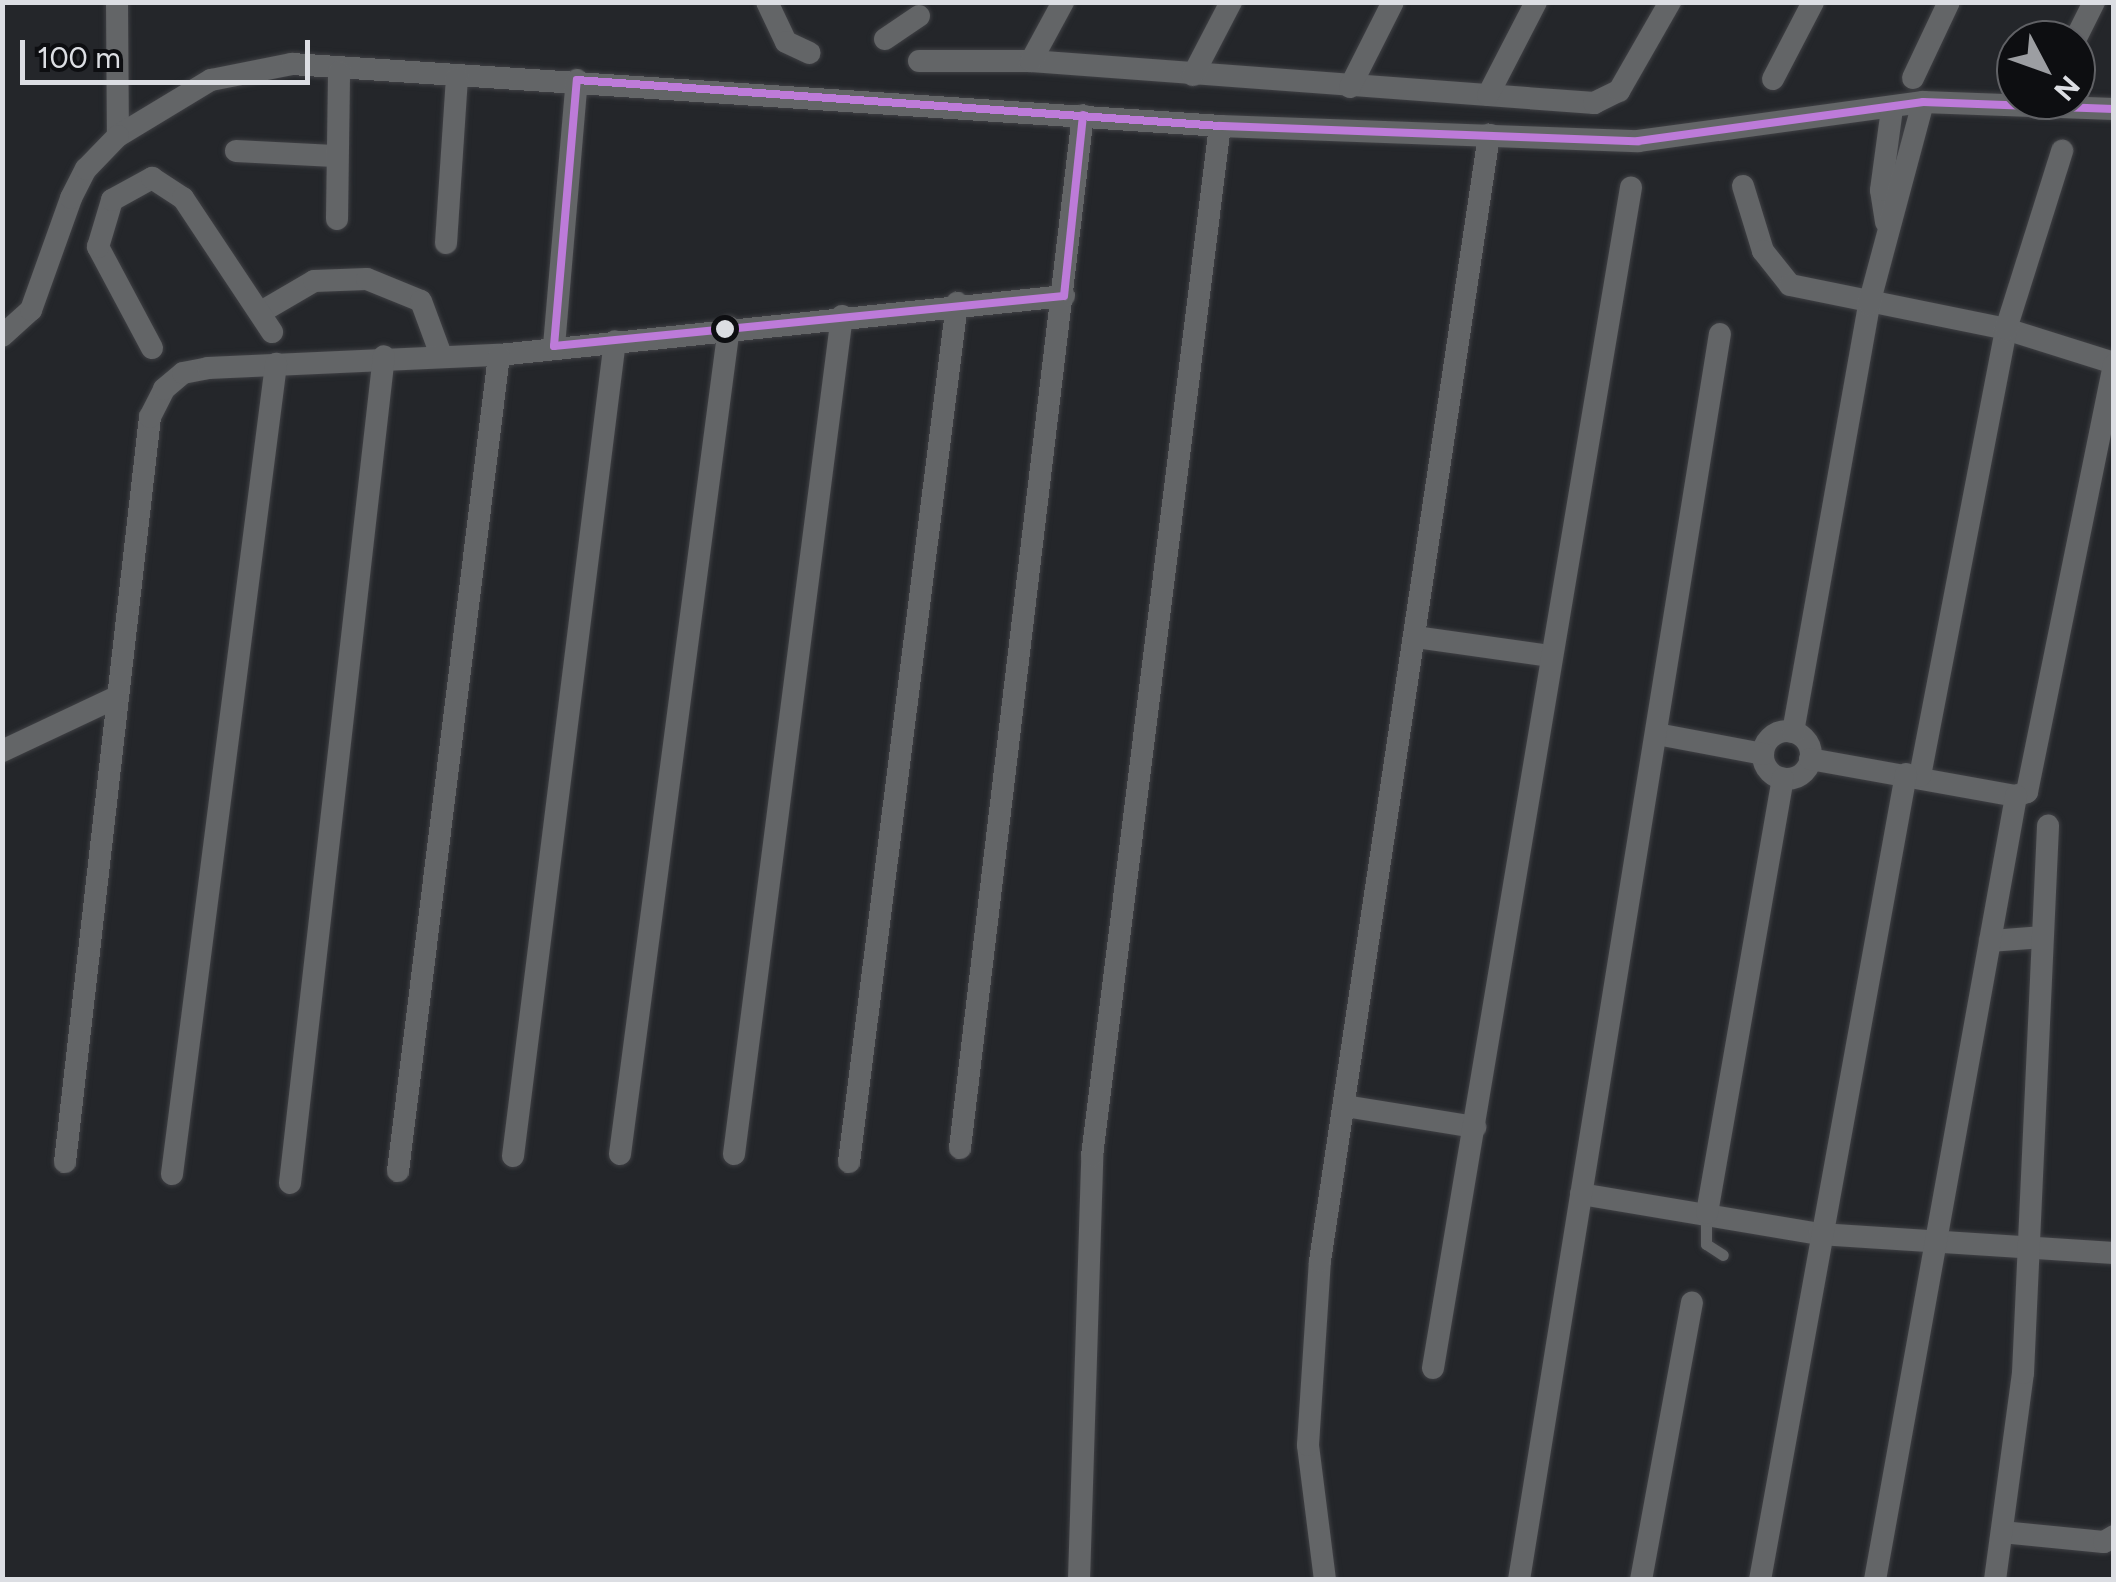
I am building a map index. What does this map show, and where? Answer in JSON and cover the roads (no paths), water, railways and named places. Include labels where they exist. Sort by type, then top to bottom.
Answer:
[{"type":"street","points":[[117,2],[118,136]]},
{"type":"street","points":[[767,2],[786,42],[810,53]]},
{"type":"street","points":[[1031,61],[1063,2]]},
{"type":"street","points":[[1194,75],[1232,2]]},
{"type":"street","points":[[1350,87],[1392,2]]},
{"type":"street","points":[[1488,95],[1536,2]]},
{"type":"street","points":[[919,61],[1031,61],[1594,103],[1619,91],[1670,2]]},
{"type":"street","points":[[1773,79],[1814,2]]},
{"type":"street","points":[[1913,78],[1949,2]]},
{"type":"street","points":[[885,39],[918,15]]},
{"type":"street","points":[[2,336],[31,310],[70,198],[86,170],[118,136],[212,80],[292,64],[339,72],[577,80],[1220,126],[1638,141],[1923,102],[2114,109]]},
{"type":"street","points":[[337,219],[334,156],[339,72]]},
{"type":"street","points":[[446,243],[457,78]]},
{"type":"street","points":[[554,346],[577,80]]},
{"type":"street","points":[[1793,732],[1869,304],[1886,222],[1910,163],[1923,102]]},
{"type":"street","points":[[1886,222],[1881,190],[1892,108]]},
{"type":"street","points":[[960,1148],[1084,116]]},
{"type":"street","points":[[1079,1580],[1092,1156],[1220,126]]},
{"type":"street","points":[[1325,1580],[1316,1548],[1308,1445],[1313,1332],[1489,134]]},
{"type":"street","points":[[1760,1580],[1820,1234],[2006,329],[2062,151]]},
{"type":"street","points":[[236,152],[334,156]]},
{"type":"street","points":[[152,348],[98,247],[112,200],[132,184],[152,178],[182,198],[266,322],[314,281],[367,279],[421,300],[441,355]]},
{"type":"street","points":[[1742,186],[1753,228],[1775,271],[1816,295],[2006,329],[2114,364],[2032,784],[2016,796],[1875,1580]]},
{"type":"street","points":[[1433,1368],[1631,188]]},
{"type":"street","points":[[65,1162],[150,417],[164,389],[183,372],[384,356],[499,355],[958,303],[1064,296]]},
{"type":"street","points":[[850,1162],[958,303]]},
{"type":"street","points":[[734,1154],[842,316]]},
{"type":"street","points":[[620,1154],[729,327]]},
{"type":"street","points":[[1519,1580],[1720,334]]},
{"type":"street","points":[[513,1156],[615,341]]},
{"type":"street","points":[[398,1171],[499,355]]},
{"type":"street","points":[[290,1183],[384,356]]},
{"type":"street","points":[[172,1174],[276,364]]},
{"type":"street","points":[[1414,637],[1551,656]]},
{"type":"street","points":[[2,751],[116,697]]},
{"type":"street","points":[[1793,732],[1807,742],[1810,758],[1801,774],[1783,778],[1769,770],[1763,754],[1773,736],[1793,732]]},
{"type":"street","points":[[1656,734],[1763,754]]},
{"type":"street","points":[[1810,758],[2016,796]]},
{"type":"street","points":[[1706,1214],[1783,778]]},
{"type":"street","points":[[1995,1580],[2023,1373],[2048,826]]},
{"type":"street","points":[[1990,941],[2042,937]]},
{"type":"street","points":[[1346,1106],[1475,1127]]},
{"type":"street","points":[[1581,1194],[1820,1234],[1934,1246],[2114,1253]]},
{"type":"street","points":[[1641,1580],[1692,1303]]},
{"type":"street","points":[[2002,1532],[2104,1542],[2114,1536]]},
{"type":"street","points":[[1306,1580],[1316,1548]]},
{"type":"lane","points":[[1706,1214],[1706,1244],[1723,1255]]}]
